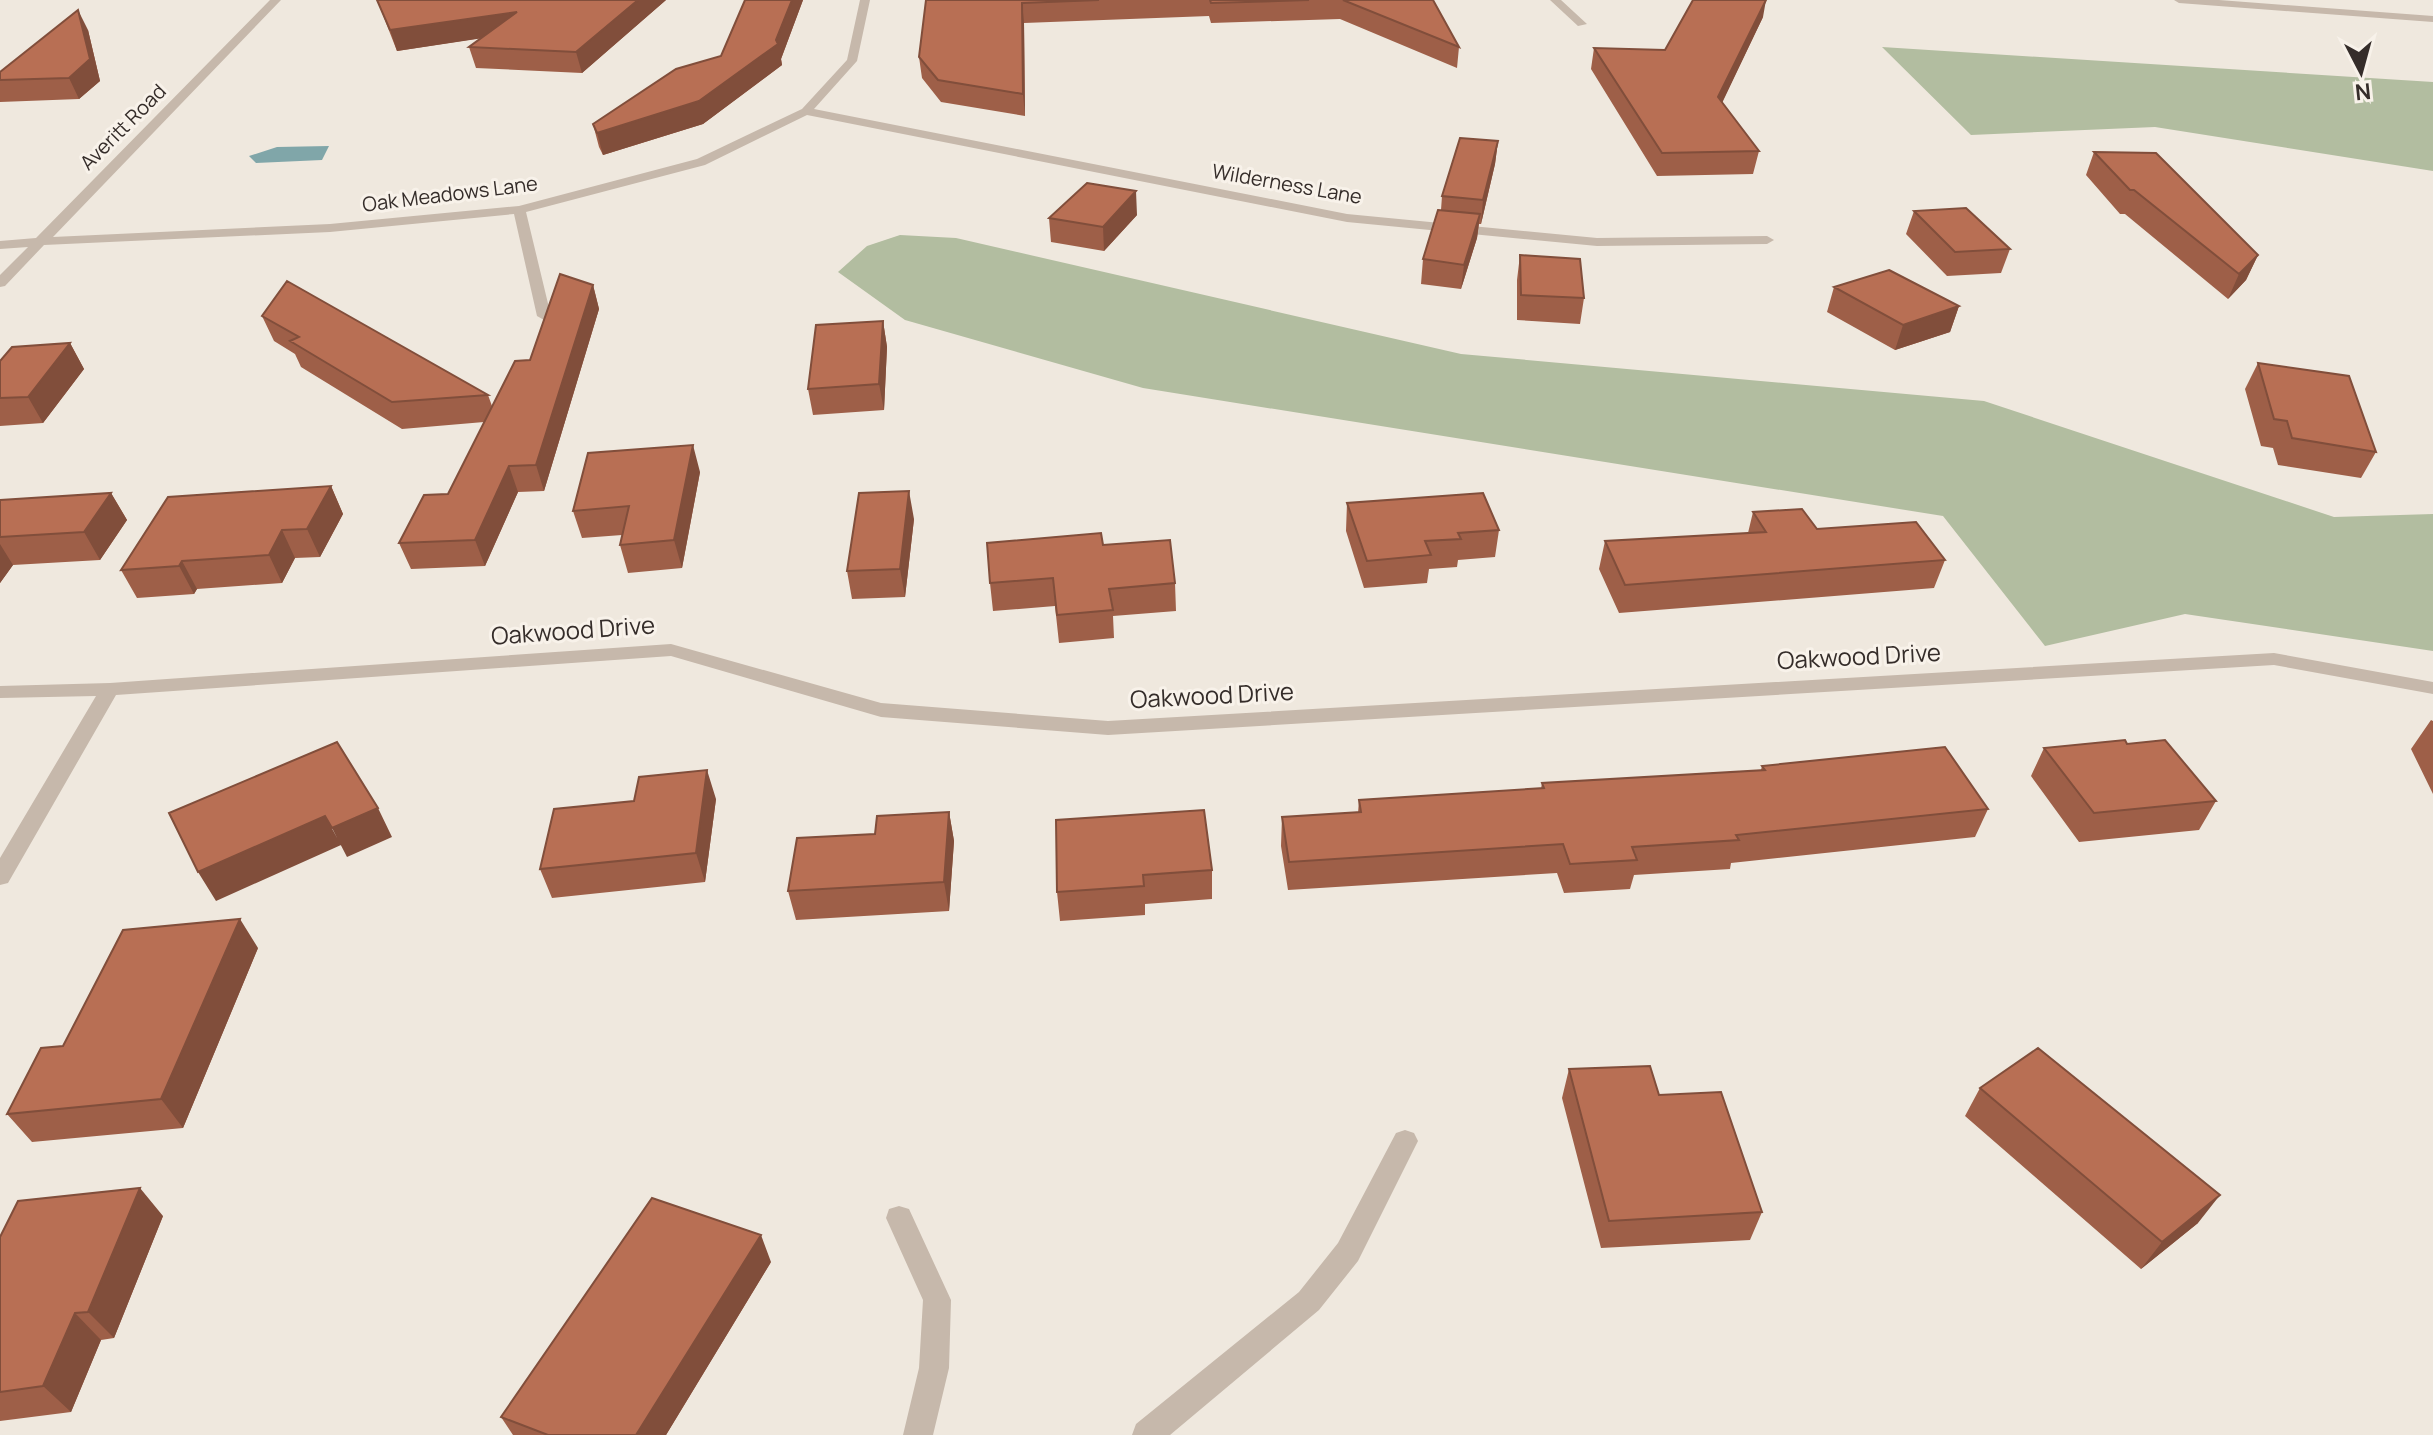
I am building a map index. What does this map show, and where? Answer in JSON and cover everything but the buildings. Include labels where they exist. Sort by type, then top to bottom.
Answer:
[{"type":"street","name":"Averitt Road","points":[[0,283],[276,0]]},
{"type":"street","name":"Oak Meadows Lane","points":[[0,245],[330,228],[519,210],[701,162],[806,111],[852,61],[865,0]]},
{"type":"street","points":[[1555,0],[1582,24]]},
{"type":"street","points":[[2179,0],[2433,19]]},
{"type":"street","name":"Wilderness Lane","points":[[806,111],[1347,218],[1597,242],[1767,240]]},
{"type":"street","points":[[519,210],[544,316]]},
{"type":"street","name":"Oakwood Drive","points":[[0,692],[110,689],[671,650],[881,710],[1108,728],[2274,659],[2433,688]]},
{"type":"street","points":[[0,877],[110,689]]},
{"type":"street","points":[[1147,1435],[1309,1301],[1348,1252],[1405,1141]]},
{"type":"street","points":[[899,1218],[937,1300],[934,1368],[918,1435]]},
{"type":"green space","points":[[1882,47],[2433,82],[2433,171],[2155,127],[1971,135]]},
{"type":"green space","points":[[900,235],[956,238],[1461,354],[1984,401],[2334,517],[2433,514],[2433,651],[2185,614],[2045,646],[1943,516],[1143,388],[905,320],[838,272],[867,246]]},
{"type":"water","points":[[329,146],[322,160],[256,163],[249,156],[277,147]]}]
